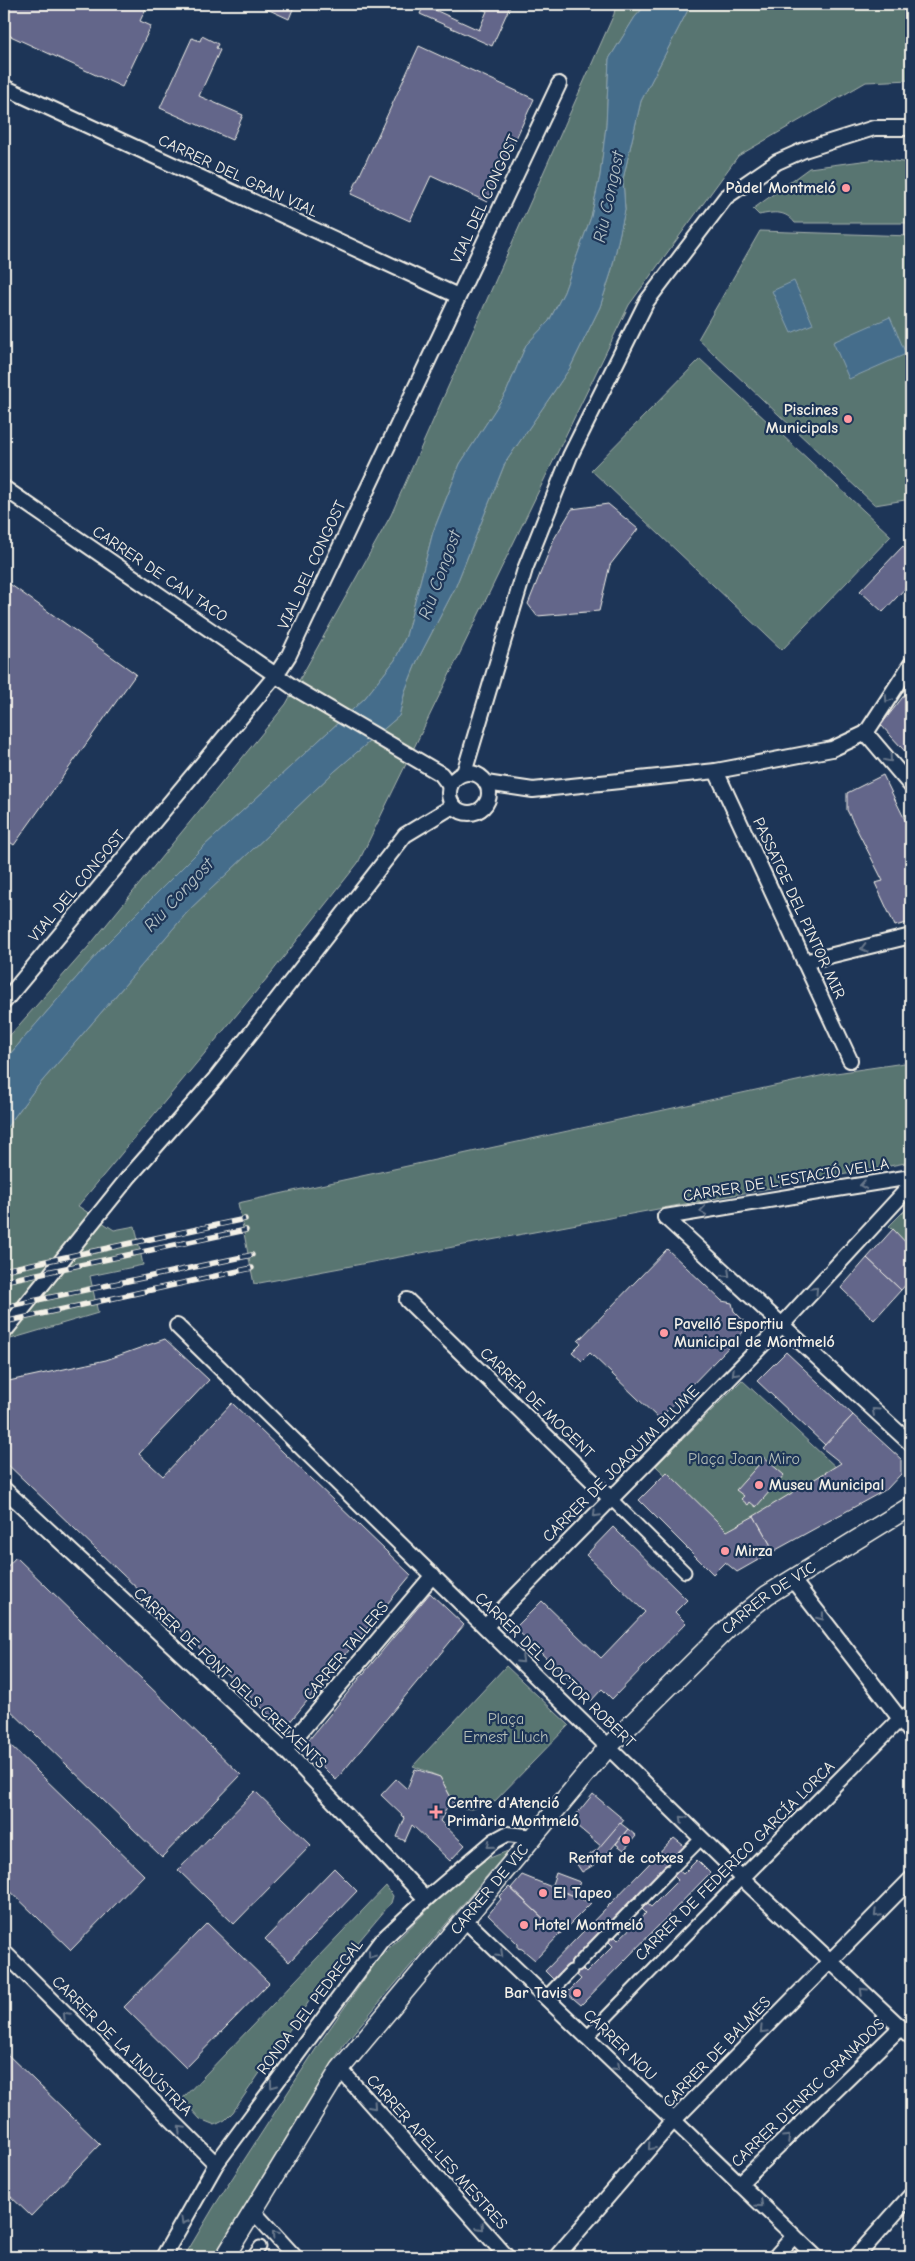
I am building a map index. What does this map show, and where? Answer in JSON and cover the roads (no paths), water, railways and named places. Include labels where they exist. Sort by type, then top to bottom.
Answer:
[{"type":"street","name":"VIAL DEL CONGOST","points":[[4,1002],[276,675],[289,655],[559,84]]},
{"type":"street","name":"CARRER DEL GRAN VIAL","points":[[4,87],[458,296]]},
{"type":"street","points":[[464,773],[525,569],[570,456],[647,301],[726,197],[777,162],[874,128],[911,128]]},
{"type":"street","name":"CARRER DE CAN TACO","points":[[4,488],[296,689],[441,774],[450,786]]},
{"type":"street","points":[[486,783],[488,798],[480,810],[467,813],[453,806],[450,800],[450,786],[457,776],[464,773],[475,774],[486,783],[533,790],[716,771],[832,748],[866,733],[911,664]]},
{"type":"street","points":[[866,733],[911,784]]},
{"type":"street","name":"PASSATGE DEL PINTOR MIR","points":[[716,771],[850,1060]]},
{"type":"street","points":[[4,1332],[128,1178],[216,1079],[405,835],[453,806]]},
{"type":"street","points":[[804,962],[911,936]]},
{"type":"street","name":"CARRER DE L'ESTACIÓ VELLA","points":[[782,1326],[666,1217],[911,1177]]},
{"type":"street","name":"CARRER DE JOAQUIM BLUME","points":[[486,1626],[782,1326],[911,1185]]},
{"type":"street","name":"CARRER DE MOGENT","points":[[407,1300],[684,1572]]},
{"type":"street","name":"CARRER DEL DOCTOR ROBERT","points":[[177,1326],[742,1878],[906,2032]]},
{"type":"street","points":[[782,1326],[911,1444]]},
{"type":"street","name":"CARRER DE FONT DELS CREIXENTS","points":[[4,1489],[285,1750],[426,1899]]},
{"type":"street","name":"CARRER DE VIC","points":[[225,2257],[340,2069],[609,1746],[734,1622],[767,1595],[911,1506]]},
{"type":"street","name":"CARRER TALLERS","points":[[285,1750],[433,1575]]},
{"type":"street","points":[[792,1579],[906,1716],[911,1734]]},
{"type":"street","name":"CARRER DE FEDERICO GARCÍA LORCA","points":[[586,2038],[742,1878],[906,1716]]},
{"type":"street","name":"RONDA DEL PEDREGAL","points":[[163,2257],[216,2164],[381,1941],[426,1899],[500,1837],[507,1834],[535,1837]]},
{"type":"street","points":[[545,1998],[702,1838]]},
{"type":"street","name":"CARRER DE BALMES","points":[[556,2257],[673,2121],[911,1879]]},
{"type":"street","name":"CARRER NOU","points":[[465,1920],[816,2257]]},
{"type":"street","name":"CARRER DE LA INDÚSTRIA","points":[[4,1952],[216,2164]]},
{"type":"street","name":"CARRER D'ENRIC GRANADOS","points":[[739,2184],[906,2032]]},
{"type":"street","name":"CARRER APEL·LES MESTRES","points":[[340,2069],[507,2257]]},
{"type":"street","points":[[856,2257],[911,2195]]},
{"type":"street","points":[[253,2211],[295,2257]]},
{"type":"street","points":[[775,2257],[794,2236]]},
{"type":"street","points":[[253,2257],[260,2246]]},
{"type":"water","name":"Riu Congost","points":[[647,4],[691,4],[641,101],[623,179],[625,210],[611,273],[600,307],[570,368],[505,463],[455,588],[417,661],[405,691],[399,716],[335,771],[190,909],[32,1093],[4,1131],[4,1061],[104,946],[202,848],[365,698],[395,660],[406,636],[433,532],[460,464],[506,393],[526,345],[549,321],[564,292],[591,217],[600,176],[606,126],[609,59],[635,17]]},
{"type":"water","points":[[794,281],[813,324],[791,333],[772,291]]},
{"type":"water","points":[[890,317],[906,354],[849,379],[833,342]]},
{"type":"railway","points":[[4,1270],[245,1219]]},
{"type":"railway","points":[[4,1281],[246,1230]]},
{"type":"railway","points":[[4,1307],[252,1255]]},
{"type":"railway","points":[[4,1322],[252,1268]]},
{"type":"place","name":"Pàdel Montmeló","points":[[846,188]]},
{"type":"place","name":"Piscines Municipals","points":[[848,419]]},
{"type":"place","name":"Pavelló Esportiu Municipal de Montmeló","points":[[664,1333]]},
{"type":"place","name":"Museu Municipal","points":[[759,1485]]},
{"type":"place","name":"Mirza","points":[[725,1551]]},
{"type":"place","name":"Centre d'Atenció Primària Montmeló","points":[[436,1812]]},
{"type":"place","name":"Rentat de cotxes","points":[[626,1840]]},
{"type":"place","name":"El Tapeo","points":[[543,1893]]},
{"type":"place","name":"Hotel Montmeló","points":[[524,1925]]},
{"type":"place","name":"Bar Tavis","points":[[577,1993]]},
{"type":"park label","name":"Plaça Joan Miro","points":[[744,1459]]},
{"type":"park label","name":"Plaça Ernest Lluch","points":[[506,1728]]}]
